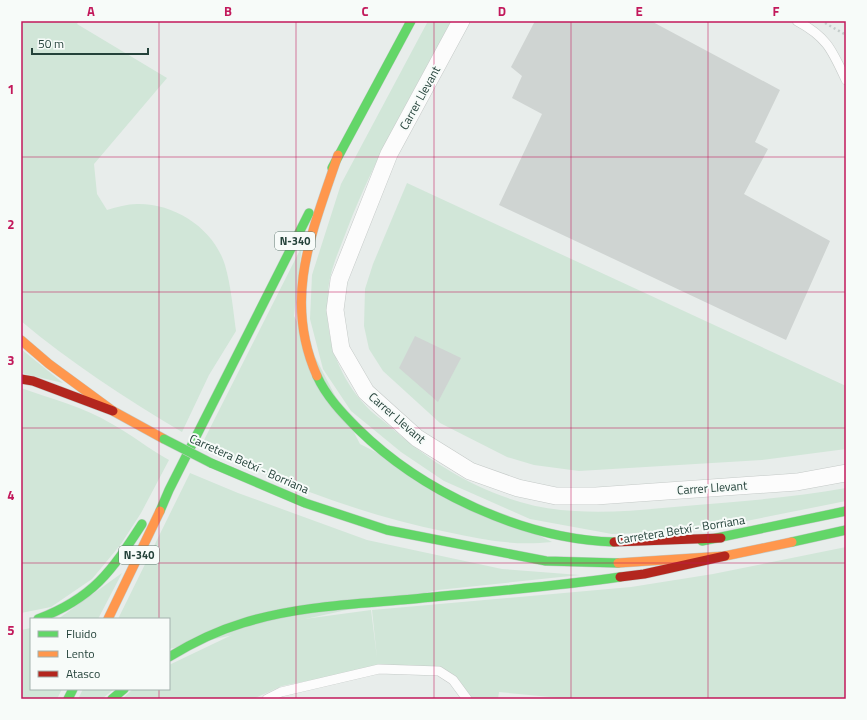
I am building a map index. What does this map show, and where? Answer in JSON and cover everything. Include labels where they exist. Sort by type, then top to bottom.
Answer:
[{"type":"main road","name":"N-340","points":[[108,618],[156,521],[169,490],[338,155],[411,21]]},
{"type":"main road","points":[[338,155],[304,267],[300,307],[305,340],[315,372],[330,398],[359,430],[415,474],[441,490],[502,518],[544,532],[596,541],[632,542],[721,538]]},
{"type":"main road","name":"Carretera Betxí - Borriana","points":[[21,340],[49,364],[113,411],[211,463],[305,503],[387,530],[442,542],[546,560],[594,563],[642,562],[725,556],[846,530]]},
{"type":"main road","points":[[21,379],[33,381],[113,411]]},
{"type":"main road","points":[[40,618],[75,601],[107,575],[169,490]]},
{"type":"main road","name":"Carretera Betxí - Borriana","points":[[640,551],[721,538],[846,510]]},
{"type":"main road","name":"Carretera Betxí - Borriana","points":[[494,551],[603,553]]},
{"type":"main road","points":[[170,656],[198,640],[242,623],[266,617],[327,607],[571,584],[644,574],[725,556]]},
{"type":"main road","points":[[68,699],[72,690]]},
{"type":"main road","points":[[112,699],[123,690]]},
{"type":"street","name":"Carrer Llevant","points":[[461,21],[389,154],[339,280],[335,310],[341,349],[366,392],[417,438],[470,471],[518,488],[556,496],[596,496],[797,482],[846,473]]},
{"type":"lane","points":[[797,21],[822,37],[834,56],[846,80]]},
{"type":"lane","points":[[267,699],[281,692],[379,669],[440,671],[453,680],[467,699]]},
{"type":"path","points":[[821,21],[846,35]]},
{"type":"green space","points":[[21,21],[79,21],[77,24],[167,78],[94,164],[97,194],[107,210],[137,204],[165,208],[179,213],[202,230],[212,240],[220,252],[225,265],[236,331],[209,375],[182,432],[99,380],[21,321]]},
{"type":"green space","points":[[428,21],[451,21],[383,148],[359,200],[330,276],[327,309],[328,324],[335,354],[347,381],[366,406],[428,457],[474,484],[498,495],[523,503],[575,511],[605,512],[772,498],[846,488],[846,501],[726,525],[680,532],[612,534],[530,519],[444,481],[401,452],[351,411],[323,369],[310,319],[312,275],[341,184]]},
{"type":"green space","points":[[407,183],[846,386],[846,449],[762,460],[579,471],[534,465],[507,457],[440,423],[383,371],[369,349],[364,326],[365,289],[373,264]]},
{"type":"green space","points":[[302,246],[294,316],[360,444],[552,542],[512,543],[487,540],[384,517],[291,485],[201,446]]},
{"type":"green space","points":[[21,349],[63,383],[21,373]]},
{"type":"green space","points":[[21,388],[68,404],[101,418],[169,460],[141,513],[121,544],[92,579],[51,607],[21,613]]},
{"type":"green space","points":[[190,473],[238,493],[367,540],[502,569],[580,575],[438,590],[170,649],[170,618],[118,618]]},
{"type":"green space","points":[[846,547],[846,699],[571,699],[499,692],[498,699],[470,699],[456,678],[378,667],[282,686],[253,699],[122,699],[132,690],[170,690],[170,665],[236,633],[267,624],[371,610],[377,658],[372,610],[631,587],[713,574]]},
{"type":"green space","points":[[122,573],[99,618],[59,618]]},
{"type":"green space","points":[[30,628],[30,690],[62,690],[57,699],[21,699],[21,630]]},
{"type":"green space","points":[[82,690],[113,690],[102,699],[78,699]]},
{"type":"building","points":[[535,21],[651,21],[780,90],[755,142],[768,149],[744,194],[830,241],[786,340],[499,205],[542,114],[512,98],[522,76],[511,67]]},
{"type":"building","points":[[415,336],[461,358],[438,402],[399,368]]},
{"type":"traffic: fast","points":[[332,168],[411,21]]},
{"type":"traffic: fast","points":[[160,511],[169,490],[309,213]]},
{"type":"traffic: fast","points":[[317,376],[340,410],[358,429],[384,452],[412,473],[443,492],[510,522],[545,532],[579,539],[614,542]]},
{"type":"traffic: fast","points":[[164,439],[211,463]]},
{"type":"traffic: fast","points":[[211,463],[305,503],[387,530],[546,561],[618,563]]},
{"type":"traffic: fast","points":[[702,541],[846,511]]},
{"type":"traffic: fast","points":[[40,618],[73,602],[99,582],[110,570],[142,524]]},
{"type":"traffic: fast","points":[[792,542],[846,530]]},
{"type":"traffic: fast","points":[[170,656],[195,642],[243,623],[264,617],[306,609],[569,584],[620,577]]},
{"type":"traffic: fast","points":[[68,699],[72,690]]},
{"type":"traffic: fast","points":[[112,699],[123,690]]},
{"type":"traffic: slow","points":[[317,376],[307,347],[302,319],[302,292],[305,264],[311,237],[338,155]]},
{"type":"traffic: slow","points":[[21,340],[49,364],[113,411],[164,439]]},
{"type":"traffic: slow","points":[[108,618],[160,511]]},
{"type":"traffic: slow","points":[[618,563],[725,556],[792,542]]},
{"type":"traffic: jam","points":[[21,379],[33,381],[113,411]]},
{"type":"traffic: jam","points":[[614,542],[721,538]]},
{"type":"traffic: jam","points":[[620,577],[644,574],[725,556]]}]
